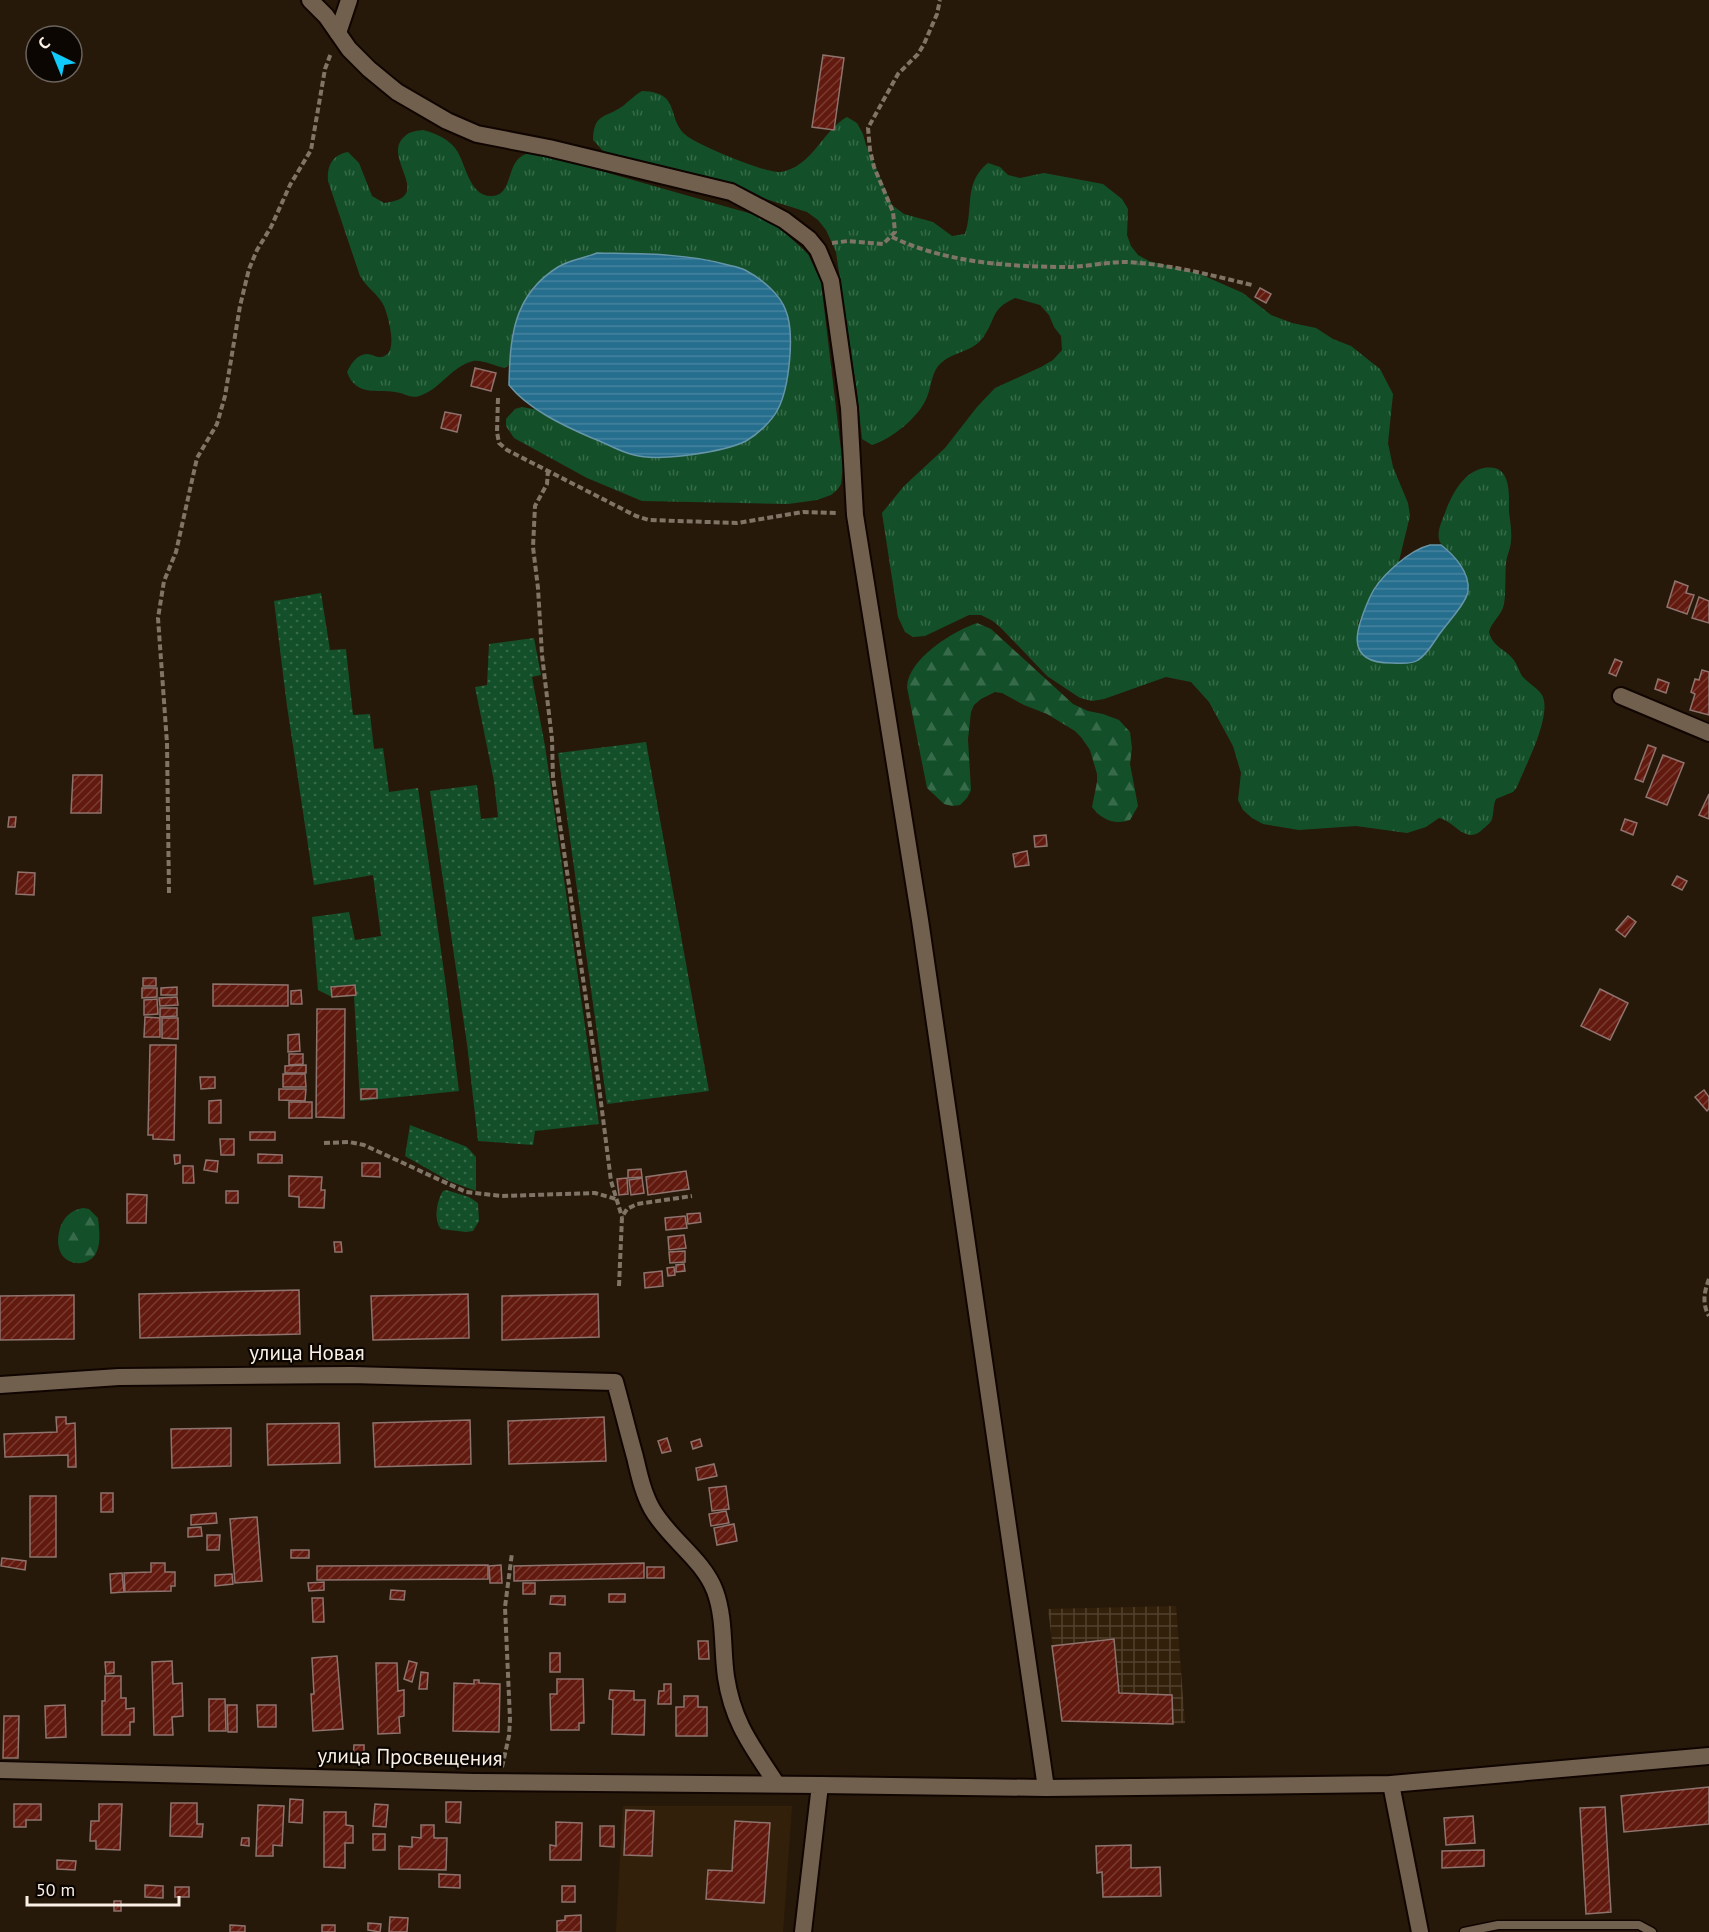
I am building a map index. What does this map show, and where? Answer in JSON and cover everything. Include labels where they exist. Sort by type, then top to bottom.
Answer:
[{"type":"street","points":[[310,0],[349,49],[390,86],[447,121],[477,134],[549,148],[731,192],[784,220],[810,239],[818,250],[831,281],[849,408],[855,515],[920,920],[1046,1788]]},
{"type":"street","points":[[338,33],[349,0]]},
{"type":"street","points":[[1621,696],[1709,733]]},
{"type":"street","name":"улица Новая","points":[[0,1385],[112,1377],[339,1375],[615,1382],[643,1487],[651,1508],[661,1523],[707,1575],[714,1589],[719,1602],[726,1677],[733,1712],[745,1736],[776,1783]]},
{"type":"street","name":"улица Просвещения","points":[[0,1770],[498,1782],[776,1783],[1046,1788],[1391,1784],[1709,1756]]},
{"type":"street","points":[[1391,1784],[1420,1932]]},
{"type":"street","points":[[803,1932],[820,1785]]},
{"type":"lane","points":[[1464,1932],[1498,1925],[1639,1925],[1652,1932]]},
{"type":"path","points":[[818,250],[828,244],[841,242],[883,244],[895,232],[893,212],[874,167],[868,128],[898,74],[918,54],[924,44],[937,14],[940,0]]},
{"type":"path","points":[[169,893],[167,743],[158,618],[164,581],[176,552],[197,458],[217,424],[225,396],[240,306],[249,269],[290,185],[311,150],[325,69],[338,33]]},
{"type":"path","points":[[892,237],[913,248],[1010,266],[1073,267],[1125,262],[1161,266],[1252,285]]},
{"type":"path","points":[[498,398],[497,432],[499,443],[507,450],[636,516],[649,520],[737,523],[803,512],[855,515]]},
{"type":"path","points":[[548,470],[547,484],[535,506],[533,539],[542,655],[552,739],[553,778],[592,1035],[611,1181],[622,1217],[619,1286]]},
{"type":"path","points":[[324,1143],[350,1142],[364,1145],[466,1192],[501,1196],[595,1193],[616,1200]]},
{"type":"path","points":[[622,1217],[627,1209],[637,1204],[692,1196]]},
{"type":"path","points":[[1709,1279],[1705,1290],[1705,1308],[1709,1316]]},
{"type":"path","points":[[498,1782],[509,1736],[505,1607],[512,1553]]},
{"type":"shaded area","points":[[1176,1606],[1185,1723],[1062,1721],[1048,1609]]},
{"type":"shaded area","points":[[623,1806],[792,1806],[783,1932],[616,1932]]},
{"type":"green space","points":[[642,91],[664,97],[669,102],[677,124],[690,138],[735,159],[763,169],[781,172],[801,163],[838,123],[847,117],[857,123],[863,134],[892,205],[904,214],[933,222],[952,236],[965,234],[972,187],[980,171],[988,163],[1000,167],[1008,175],[1020,178],[1044,173],[1103,184],[1122,199],[1128,209],[1127,235],[1138,255],[1149,261],[1200,274],[1243,293],[1271,315],[1292,323],[1316,328],[1333,339],[1351,346],[1380,369],[1393,394],[1388,443],[1393,467],[1408,503],[1410,516],[1398,565],[1375,586],[1358,624],[1428,650],[1464,601],[1468,591],[1439,540],[1439,530],[1446,510],[1459,485],[1468,476],[1480,469],[1490,467],[1498,469],[1503,474],[1508,488],[1511,543],[1506,563],[1504,604],[1489,632],[1496,644],[1516,663],[1522,676],[1542,695],[1544,715],[1517,787],[1513,792],[1496,799],[1489,823],[1476,834],[1471,835],[1465,834],[1439,818],[1426,827],[1407,833],[1356,826],[1299,830],[1263,824],[1243,810],[1238,800],[1241,773],[1233,746],[1209,702],[1191,682],[1166,677],[1092,701],[1080,698],[1047,676],[1002,629],[981,615],[969,615],[925,636],[913,637],[905,632],[898,617],[882,513],[904,486],[945,448],[995,388],[1053,360],[1062,350],[1061,336],[1049,315],[1040,305],[1015,298],[1007,302],[995,314],[980,341],[941,363],[933,375],[923,404],[912,419],[888,438],[872,445],[862,439],[836,252],[826,230],[807,212],[665,167],[604,152],[593,140],[595,125],[601,118],[623,106]]},
{"type":"green space","points":[[423,130],[440,136],[452,144],[473,185],[485,195],[493,196],[505,188],[519,158],[527,154],[538,153],[752,214],[781,229],[808,254],[821,282],[843,467],[841,484],[837,490],[817,500],[788,504],[642,501],[587,478],[514,438],[506,426],[506,419],[515,409],[522,407],[539,410],[583,434],[635,456],[662,458],[721,449],[745,441],[767,424],[788,377],[790,325],[786,310],[763,283],[744,269],[709,260],[597,253],[559,266],[533,287],[520,308],[512,334],[509,365],[505,368],[473,361],[459,368],[429,391],[415,397],[395,392],[361,389],[356,385],[347,372],[352,363],[363,354],[379,357],[387,355],[390,350],[391,334],[384,306],[360,276],[328,181],[328,171],[334,159],[348,152],[359,163],[372,196],[384,203],[399,200],[406,194],[407,186],[398,148],[402,139],[407,135]]},
{"type":"green space","points":[[321,593],[330,650],[346,649],[353,715],[370,714],[374,749],[383,748],[389,792],[418,788],[459,1091],[360,1101],[354,996],[332,997],[318,990],[312,917],[349,912],[355,940],[381,936],[373,875],[314,885],[274,601]]},
{"type":"green space","points":[[977,623],[991,629],[1073,704],[1119,720],[1130,732],[1132,748],[1130,764],[1138,806],[1130,820],[1114,822],[1100,815],[1092,807],[1097,774],[1090,750],[1075,731],[1047,714],[1002,693],[995,692],[981,699],[974,705],[971,712],[968,739],[971,790],[967,798],[960,805],[944,804],[927,788],[907,687],[909,677],[915,666],[933,648],[956,632]]},
{"type":"green space","points":[[534,638],[541,675],[532,677],[545,746],[599,1124],[535,1131],[533,1145],[478,1141],[467,1044],[430,791],[477,785],[481,819],[498,817],[494,781],[475,687],[487,685],[489,644]]},
{"type":"green space","points":[[646,742],[709,1091],[607,1104],[558,753]]},
{"type":"green space","points":[[410,1125],[467,1147],[476,1157],[476,1191],[449,1181],[405,1156]]},
{"type":"green space","points":[[446,1190],[469,1197],[478,1203],[479,1221],[473,1231],[441,1229],[437,1221],[437,1210],[441,1195]]},
{"type":"green space","points":[[89,1209],[98,1218],[98,1247],[93,1258],[86,1262],[71,1262],[60,1251],[58,1241],[60,1228],[66,1217],[75,1210]]},
{"type":"water","points":[[597,253],[661,255],[708,260],[745,270],[764,282],[775,293],[789,321],[790,361],[782,400],[775,414],[764,427],[746,441],[723,449],[674,457],[645,457],[624,452],[570,428],[536,409],[517,394],[509,385],[511,350],[517,318],[523,304],[543,278],[558,267]]},
{"type":"water","points":[[1430,545],[1441,545],[1460,565],[1468,584],[1467,596],[1428,651],[1415,662],[1391,663],[1365,657],[1359,650],[1358,631],[1365,608],[1374,590],[1404,559]]},
{"type":"building","points":[[823,55],[844,58],[834,130],[812,127]]},
{"type":"building","points":[[1260,288],[1271,294],[1266,303],[1255,297]]},
{"type":"building","points":[[475,368],[496,373],[491,391],[471,386]]},
{"type":"building","points":[[445,412],[461,415],[457,432],[441,428]]},
{"type":"building","points":[[1675,581],[1688,586],[1686,593],[1694,595],[1687,614],[1667,607]]},
{"type":"building","points":[[1699,597],[1709,601],[1709,623],[1692,618]]},
{"type":"building","points":[[1615,659],[1622,662],[1616,676],[1609,673]]},
{"type":"building","points":[[1702,670],[1709,672],[1709,715],[1690,710],[1695,694],[1691,692],[1695,679],[1699,680]]},
{"type":"building","points":[[1658,679],[1669,683],[1666,693],[1655,689]]},
{"type":"building","points":[[1648,745],[1656,748],[1643,782],[1635,779]]},
{"type":"building","points":[[1663,755],[1684,763],[1667,805],[1646,797]]},
{"type":"building","points":[[73,775],[102,775],[101,813],[71,813]]},
{"type":"building","points":[[1709,794],[1709,819],[1699,815]]},
{"type":"building","points":[[9,817],[16,817],[15,827],[8,827]]},
{"type":"building","points":[[1625,819],[1637,823],[1633,835],[1621,830]]},
{"type":"building","points":[[1046,835],[1047,846],[1035,847],[1034,836]]},
{"type":"building","points":[[1027,851],[1029,865],[1015,867],[1013,854]]},
{"type":"building","points":[[18,872],[35,873],[34,895],[16,894]]},
{"type":"building","points":[[1677,876],[1687,881],[1682,890],[1672,885]]},
{"type":"building","points":[[1628,916],[1636,922],[1625,937],[1616,930]]},
{"type":"building","points":[[143,978],[156,978],[156,986],[143,986]]},
{"type":"building","points":[[213,984],[288,985],[288,1006],[213,1006]]},
{"type":"building","points":[[355,985],[356,995],[332,997],[331,987]]},
{"type":"building","points":[[177,987],[177,995],[161,995],[161,988]]},
{"type":"building","points":[[142,988],[157,988],[157,997],[142,998]]},
{"type":"building","points":[[1600,989],[1628,1003],[1610,1040],[1581,1026]]},
{"type":"building","points":[[301,990],[302,1004],[291,1004],[291,991]]},
{"type":"building","points":[[177,997],[178,1005],[160,1006],[159,998]]},
{"type":"building","points":[[157,999],[158,1014],[144,1015],[144,1000]]},
{"type":"building","points":[[160,1008],[177,1008],[177,1016],[160,1017]]},
{"type":"building","points":[[317,1009],[345,1009],[344,1118],[316,1117]]},
{"type":"building","points":[[145,1017],[160,1018],[160,1037],[144,1037]]},
{"type":"building","points":[[162,1018],[178,1018],[178,1039],[162,1038]]},
{"type":"building","points":[[299,1034],[300,1051],[288,1052],[288,1035]]},
{"type":"building","points":[[150,1045],[176,1045],[174,1140],[153,1139],[153,1135],[148,1135]]},
{"type":"building","points":[[289,1054],[303,1054],[303,1064],[289,1065]]},
{"type":"building","points":[[306,1065],[306,1073],[285,1073],[285,1066]]},
{"type":"building","points":[[283,1074],[305,1074],[306,1087],[283,1087]]},
{"type":"building","points":[[200,1077],[215,1077],[215,1088],[201,1089]]},
{"type":"building","points":[[279,1089],[306,1089],[305,1101],[279,1100]]},
{"type":"building","points":[[361,1089],[377,1089],[377,1098],[361,1099]]},
{"type":"building","points":[[1704,1090],[1709,1097],[1707,1111],[1695,1097]]},
{"type":"building","points":[[221,1100],[221,1123],[209,1123],[209,1101]]},
{"type":"building","points":[[289,1102],[312,1102],[312,1118],[289,1118]]},
{"type":"building","points":[[250,1132],[275,1132],[275,1140],[250,1140]]},
{"type":"building","points":[[220,1139],[234,1139],[234,1155],[221,1155]]},
{"type":"building","points":[[258,1154],[282,1155],[282,1163],[258,1163]]},
{"type":"building","points":[[174,1155],[180,1155],[180,1163],[175,1164]]},
{"type":"building","points":[[206,1160],[218,1161],[217,1172],[204,1170]]},
{"type":"building","points":[[362,1163],[380,1163],[380,1177],[362,1176]]},
{"type":"building","points":[[183,1166],[193,1166],[194,1183],[183,1183]]},
{"type":"building","points":[[641,1169],[642,1177],[628,1178],[628,1170]]},
{"type":"building","points":[[686,1171],[689,1189],[648,1195],[646,1177]]},
{"type":"building","points":[[289,1176],[322,1177],[321,1190],[325,1190],[324,1208],[299,1207],[299,1197],[289,1196]]},
{"type":"building","points":[[627,1178],[628,1194],[619,1195],[617,1179]]},
{"type":"building","points":[[642,1178],[644,1193],[631,1195],[629,1180]]},
{"type":"building","points":[[226,1191],[238,1191],[238,1203],[226,1203]]},
{"type":"building","points":[[127,1194],[147,1195],[146,1223],[127,1223]]},
{"type":"building","points":[[700,1213],[701,1222],[688,1224],[687,1214]]},
{"type":"building","points":[[685,1216],[687,1228],[666,1230],[665,1218]]},
{"type":"building","points":[[684,1235],[686,1248],[669,1250],[668,1237]]},
{"type":"building","points":[[334,1242],[341,1242],[342,1252],[335,1252]]},
{"type":"building","points":[[685,1251],[685,1262],[670,1263],[669,1252]]},
{"type":"building","points":[[684,1264],[685,1271],[676,1272],[676,1265]]},
{"type":"building","points":[[674,1267],[675,1275],[668,1276],[667,1268]]},
{"type":"building","points":[[662,1271],[663,1286],[645,1288],[644,1273]]},
{"type":"building","points":[[299,1290],[300,1334],[140,1338],[139,1294]]},
{"type":"building","points":[[468,1294],[469,1338],[373,1340],[371,1296]]},
{"type":"building","points":[[598,1294],[599,1337],[502,1340],[502,1296]]},
{"type":"building","points":[[74,1295],[74,1339],[0,1340],[0,1296]]},
{"type":"building","points":[[56,1417],[66,1417],[66,1424],[75,1423],[76,1467],[68,1467],[68,1455],[5,1457],[4,1434],[57,1432]]},
{"type":"building","points":[[604,1417],[606,1461],[509,1464],[508,1421]]},
{"type":"building","points":[[470,1420],[471,1464],[375,1467],[373,1423]]},
{"type":"building","points":[[339,1423],[340,1463],[268,1465],[267,1424]]},
{"type":"building","points":[[231,1428],[231,1466],[172,1468],[171,1429]]},
{"type":"building","points":[[667,1438],[671,1451],[662,1453],[658,1441]]},
{"type":"building","points":[[700,1439],[702,1446],[693,1449],[691,1442]]},
{"type":"building","points":[[714,1464],[717,1476],[698,1480],[696,1468]]},
{"type":"building","points":[[726,1486],[729,1509],[712,1511],[709,1488]]},
{"type":"building","points":[[101,1493],[113,1493],[113,1512],[101,1512]]},
{"type":"building","points":[[30,1496],[56,1496],[56,1557],[30,1557]]},
{"type":"building","points":[[726,1511],[729,1523],[711,1526],[709,1514]]},
{"type":"building","points":[[216,1513],[217,1523],[191,1525],[191,1515]]},
{"type":"building","points":[[257,1517],[262,1581],[235,1583],[230,1519]]},
{"type":"building","points":[[734,1524],[737,1541],[717,1545],[714,1528]]},
{"type":"building","points":[[201,1527],[202,1536],[188,1537],[188,1528]]},
{"type":"building","points":[[207,1535],[220,1535],[219,1550],[207,1550]]},
{"type":"building","points":[[291,1550],[309,1550],[309,1558],[291,1558]]},
{"type":"building","points":[[2,1558],[26,1561],[25,1570],[1,1566]]},
{"type":"building","points":[[151,1563],[165,1563],[165,1572],[175,1572],[175,1586],[171,1586],[171,1591],[125,1592],[124,1573],[151,1572]]},
{"type":"building","points":[[644,1563],[644,1578],[514,1581],[514,1566]]},
{"type":"building","points":[[488,1565],[488,1579],[317,1580],[317,1566]]},
{"type":"building","points":[[501,1565],[502,1583],[490,1583],[489,1566]]},
{"type":"building","points":[[647,1567],[664,1567],[664,1578],[647,1578]]},
{"type":"building","points":[[122,1573],[124,1592],[111,1593],[110,1574]]},
{"type":"building","points":[[232,1574],[233,1584],[215,1586],[215,1575]]},
{"type":"building","points":[[324,1582],[324,1590],[309,1591],[308,1583]]},
{"type":"building","points":[[523,1583],[535,1583],[535,1594],[523,1594]]},
{"type":"building","points":[[391,1590],[405,1591],[404,1600],[390,1599]]},
{"type":"building","points":[[609,1594],[625,1594],[625,1602],[609,1602]]},
{"type":"building","points":[[551,1596],[565,1596],[565,1605],[550,1604]]},
{"type":"building","points":[[312,1598],[323,1598],[324,1622],[313,1622]]},
{"type":"building","points":[[1114,1639],[1119,1693],[1172,1695],[1173,1724],[1062,1721],[1052,1646]]},
{"type":"building","points":[[698,1641],[708,1641],[709,1659],[699,1659]]},
{"type":"building","points":[[550,1653],[560,1653],[560,1672],[550,1672]]},
{"type":"building","points":[[337,1656],[343,1729],[313,1731],[312,1658]]},
{"type":"building","points":[[172,1661],[173,1684],[182,1683],[183,1716],[172,1717],[173,1735],[154,1735],[152,1662]]},
{"type":"building","points":[[409,1661],[417,1663],[412,1682],[404,1679]]},
{"type":"building","points":[[105,1662],[114,1662],[114,1673],[106,1674]]},
{"type":"building","points":[[376,1663],[397,1663],[398,1691],[404,1690],[404,1716],[399,1717],[400,1733],[378,1734]]},
{"type":"building","points":[[421,1672],[428,1673],[427,1689],[419,1689]]},
{"type":"building","points":[[105,1676],[121,1676],[121,1698],[126,1698],[126,1709],[134,1708],[134,1722],[130,1722],[130,1735],[102,1735]]},
{"type":"building","points":[[557,1679],[583,1679],[584,1723],[579,1723],[579,1730],[551,1730],[550,1694],[557,1694]]},
{"type":"building","points":[[474,1680],[479,1680],[479,1683],[500,1684],[499,1732],[453,1731],[454,1683],[474,1684]]},
{"type":"building","points":[[664,1684],[671,1684],[671,1704],[658,1704],[659,1691],[664,1691]]},
{"type":"building","points":[[610,1690],[634,1691],[634,1700],[645,1700],[644,1735],[612,1734],[613,1700],[609,1699]]},
{"type":"building","points":[[684,1696],[698,1696],[698,1707],[707,1707],[707,1736],[676,1736],[676,1707],[684,1707]]},
{"type":"building","points":[[209,1699],[225,1699],[226,1731],[209,1731]]},
{"type":"building","points":[[65,1705],[66,1737],[46,1738],[45,1706]]},
{"type":"building","points":[[227,1705],[237,1705],[237,1732],[228,1732]]},
{"type":"building","points":[[257,1705],[276,1705],[276,1727],[258,1727]]},
{"type":"building","points":[[4,1716],[19,1716],[18,1758],[3,1758]]},
{"type":"building","points":[[354,1745],[364,1745],[364,1759],[353,1759]]},
{"type":"building","points":[[1709,1787],[1709,1824],[1624,1832],[1621,1796]]},
{"type":"building","points":[[290,1799],[303,1800],[302,1823],[289,1822]]},
{"type":"building","points":[[446,1802],[461,1802],[460,1823],[446,1822]]},
{"type":"building","points":[[171,1803],[197,1803],[197,1824],[203,1824],[202,1837],[170,1836]]},
{"type":"building","points":[[14,1804],[41,1804],[41,1820],[26,1820],[26,1827],[14,1827]]},
{"type":"building","points":[[99,1804],[122,1804],[120,1850],[96,1849],[96,1841],[90,1841],[91,1821],[99,1821]]},
{"type":"building","points":[[375,1804],[388,1805],[386,1827],[373,1826]]},
{"type":"building","points":[[258,1805],[284,1806],[282,1846],[273,1845],[273,1856],[256,1856]]},
{"type":"building","points":[[1605,1807],[1611,1912],[1586,1914],[1580,1808]]},
{"type":"building","points":[[626,1810],[654,1811],[652,1856],[624,1855]]},
{"type":"building","points":[[324,1812],[346,1812],[346,1825],[353,1826],[353,1843],[345,1843],[345,1868],[324,1867]]},
{"type":"building","points":[[1473,1816],[1475,1843],[1446,1845],[1444,1818]]},
{"type":"building","points":[[735,1821],[770,1823],[764,1903],[706,1899],[708,1870],[732,1871]]},
{"type":"building","points":[[556,1822],[582,1823],[581,1860],[550,1860],[550,1845],[556,1846]]},
{"type":"building","points":[[421,1825],[434,1825],[434,1838],[447,1838],[446,1870],[399,1869],[399,1846],[412,1847],[412,1837],[421,1838]]},
{"type":"building","points":[[600,1826],[614,1826],[614,1847],[600,1846]]},
{"type":"building","points":[[373,1834],[385,1834],[385,1850],[373,1850]]},
{"type":"building","points":[[242,1838],[249,1838],[249,1846],[241,1845]]},
{"type":"building","points":[[1131,1845],[1131,1868],[1160,1867],[1161,1896],[1103,1897],[1102,1872],[1097,1873],[1096,1846]]},
{"type":"building","points":[[1484,1850],[1484,1866],[1442,1868],[1442,1851]]},
{"type":"building","points":[[57,1860],[76,1861],[75,1870],[57,1869]]},
{"type":"building","points":[[439,1874],[460,1875],[460,1888],[439,1887]]},
{"type":"building","points":[[145,1885],[163,1886],[163,1898],[145,1897]]},
{"type":"building","points":[[562,1886],[575,1886],[575,1902],[562,1902]]},
{"type":"building","points":[[175,1887],[189,1887],[189,1897],[175,1897]]},
{"type":"building","points":[[114,1901],[121,1901],[121,1911],[114,1911]]},
{"type":"building","points":[[581,1915],[581,1932],[557,1932],[557,1921],[565,1920],[565,1916]]},
{"type":"building","points":[[390,1917],[408,1918],[407,1932],[389,1932]]},
{"type":"building","points":[[368,1923],[381,1924],[380,1932],[368,1930]]},
{"type":"building","points":[[230,1925],[245,1926],[245,1932],[230,1932]]},
{"type":"building","points":[[322,1925],[335,1925],[335,1932],[322,1932]]}]
